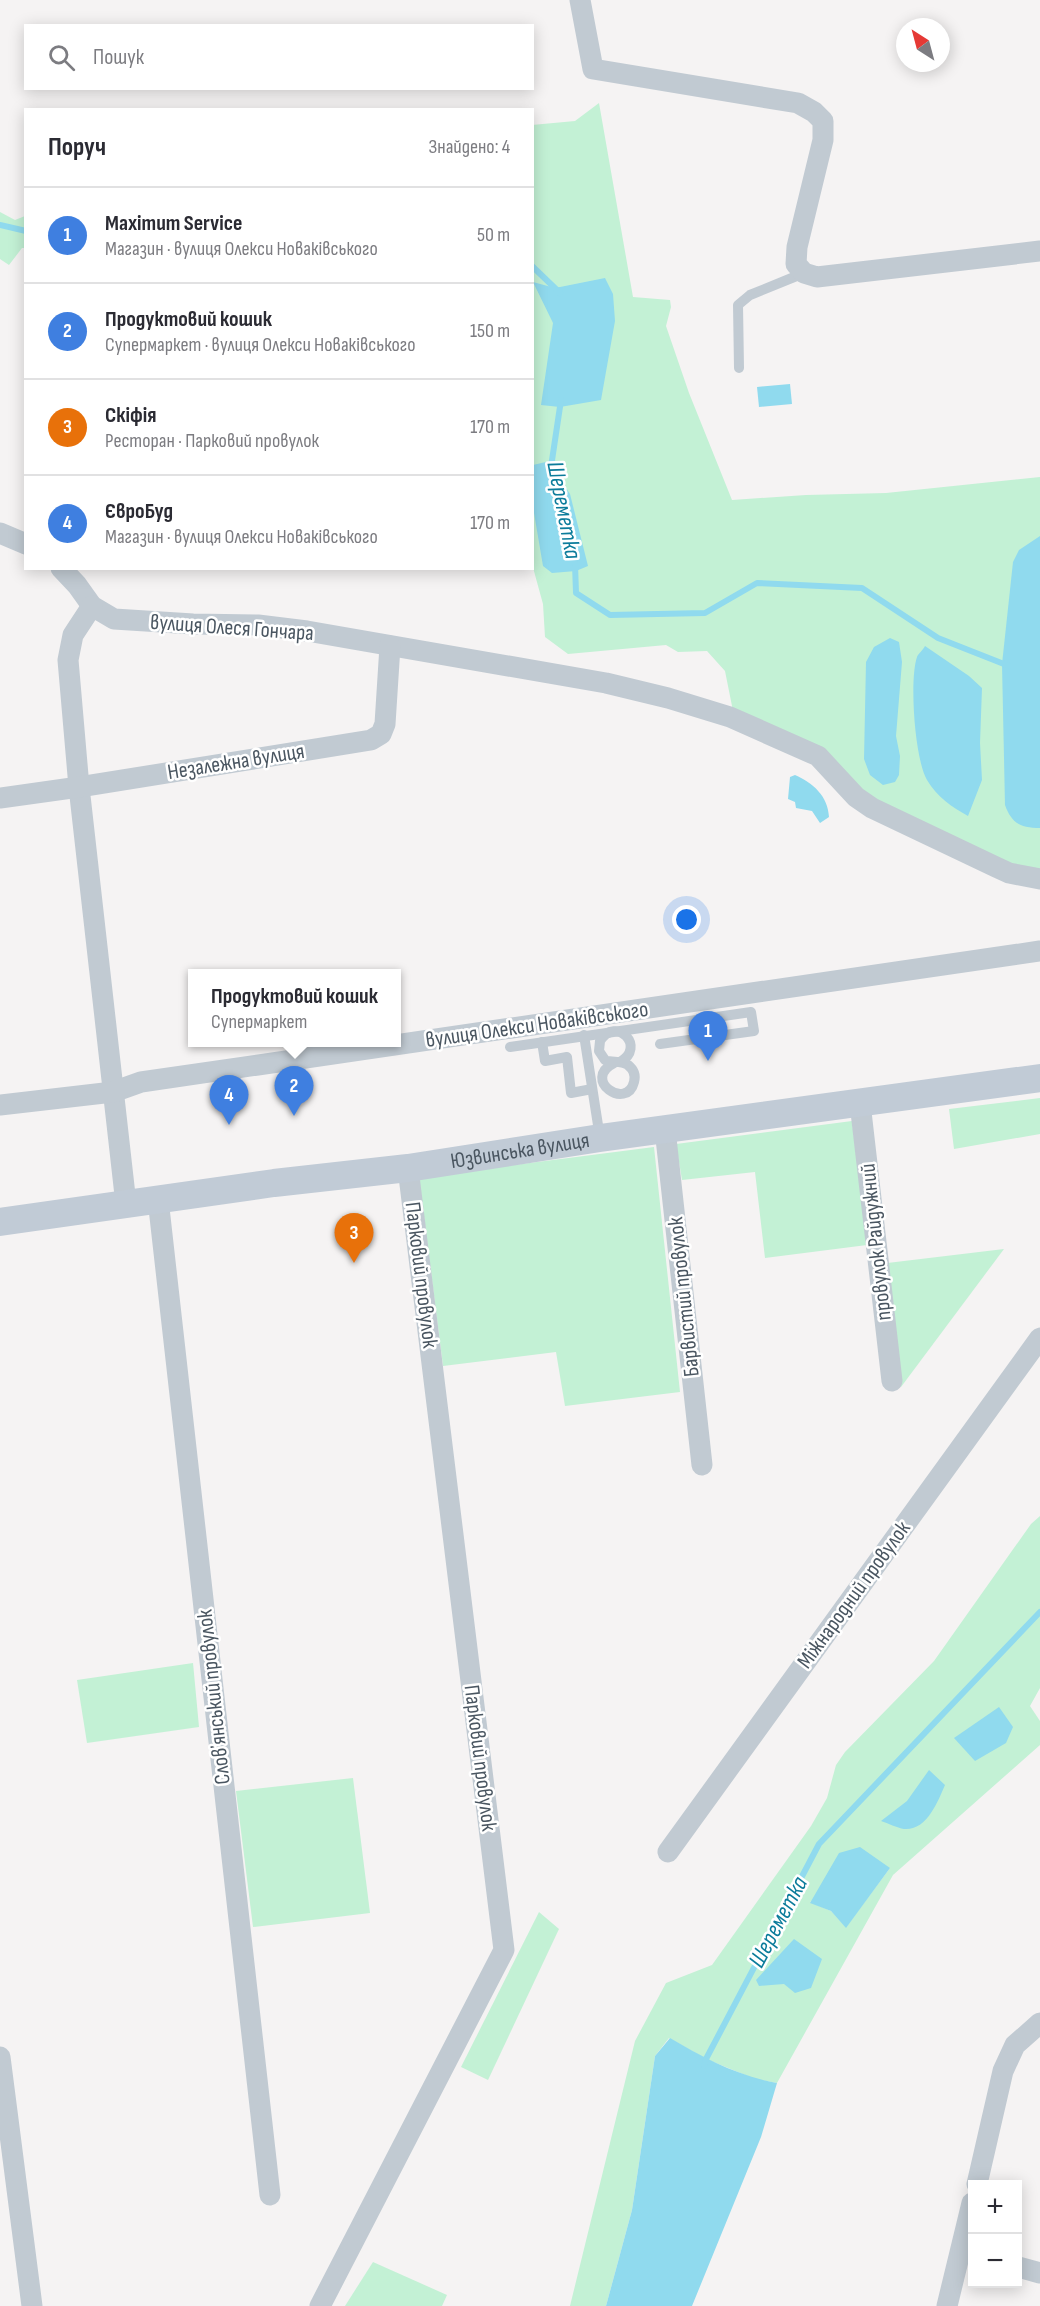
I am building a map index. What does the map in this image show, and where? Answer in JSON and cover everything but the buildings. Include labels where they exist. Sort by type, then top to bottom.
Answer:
[{"type":"main road","name":"Юзвинська вулиця","points":[[0,1222],[158,1199],[408,1168],[600,1138],[1040,1078]]},
{"type":"street","points":[[580,0],[593,69],[798,103],[814,112],[823,121],[823,140],[797,247],[796,264],[804,273],[817,277],[1040,251]]},
{"type":"street","points":[[0,533],[24,543]]},
{"type":"street","name":"вулиця Олеся Гончара","points":[[63,570],[92,606],[114,619],[281,627],[606,683],[668,698],[730,717],[818,756],[856,797],[872,808],[1003,870],[1040,879]]},
{"type":"street","points":[[92,606],[73,635],[68,660],[79,788],[126,1204]]},
{"type":"street","name":"Незалежна вулиця","points":[[0,798],[79,788],[371,740],[381,734],[385,724],[390,646]]},
{"type":"street","name":"вулиця Олекси Новаківського","points":[[401,1044],[1040,951]]},
{"type":"street","name":"вулиця Олекси Новаківського","points":[[0,1105],[113,1092],[141,1082],[381,1047]]},
{"type":"street","name":"провулок Райдужний","points":[[860,1104],[892,1381]]},
{"type":"street","name":"Барвистий провулок","points":[[665,1130],[702,1465]]},
{"type":"street","name":"Парковий провулок","points":[[320,2306],[504,1950],[408,1168]]},
{"type":"street","name":"Словʼянський провулок","points":[[158,1199],[270,2195]]},
{"type":"street","name":"Міжнародний провулок","points":[[668,1852],[1040,1338]]},
{"type":"street","points":[[978,2180],[1003,2071],[1015,2045],[1040,2023]]},
{"type":"street","points":[[0,2057],[32,2306]]},
{"type":"street","points":[[946,2306],[967,2254],[969,2234]]},
{"type":"street","points":[[1022,2268],[1040,2273]]},
{"type":"lane","points":[[739,368],[738,305],[750,295],[804,273]]},
{"type":"lane","points":[[510,1047],[751,1012],[754,1031],[660,1044]]},
{"type":"lane","points":[[612,1031],[626,1036],[631,1046],[628,1056],[617,1062],[605,1060],[598,1046],[603,1036],[612,1031]]},
{"type":"lane","points":[[584,1035],[600,1138]]},
{"type":"lane","points":[[542,1042],[544,1061],[567,1057],[572,1093],[592,1089]]},
{"type":"green space","points":[[599,103],[633,297],[670,300],[671,307],[666,326],[689,393],[732,500],[886,493],[1040,477],[1040,879],[872,808],[818,756],[733,711],[725,671],[707,651],[678,652],[666,645],[568,654],[545,637],[543,604],[534,570],[534,125],[575,121]]},
{"type":"green space","points":[[0,212],[15,220],[24,216],[24,248],[9,265],[0,259]]},
{"type":"green space","points":[[1040,1098],[1040,1134],[954,1149],[949,1109]]},
{"type":"green space","points":[[852,1121],[867,1245],[765,1258],[755,1172],[682,1180],[676,1144]]},
{"type":"green space","points":[[654,1147],[680,1392],[565,1406],[556,1352],[443,1366],[419,1177]]},
{"type":"green space","points":[[1004,1249],[901,1387],[892,1381],[879,1264]]},
{"type":"green space","points":[[1040,1516],[1040,1688],[1030,1706],[1040,1721],[1040,1745],[893,1875],[777,2083],[755,2079],[706,2059],[669,2038],[655,2056],[632,2210],[606,2306],[570,2306],[635,2041],[666,1983],[712,1965],[811,1826],[827,1798],[836,1765],[845,1752],[934,1661],[1031,1524]],"holes":[[[890,1868],[846,1927],[831,1911],[810,1902]]]},
{"type":"green space","points":[[193,1663],[199,1727],[87,1743],[77,1680]]},
{"type":"green space","points":[[353,1778],[370,1913],[253,1927],[236,1791]]},
{"type":"green space","points":[[539,1912],[559,1929],[488,2080],[461,2067]]},
{"type":"green space","points":[[373,2262],[447,2295],[442,2306],[345,2306]]},
{"type":"water","points":[[605,278],[613,294],[615,321],[601,400],[560,407],[541,405],[553,323],[534,282],[555,288]]},
{"type":"water","points":[[790,384],[792,404],[759,407],[757,387]]},
{"type":"water","points":[[550,461],[560,462],[562,482],[570,494],[588,566],[576,571],[552,573],[543,566],[534,513],[534,465]]},
{"type":"water","points":[[1040,536],[1040,828],[1018,824],[1011,817],[1005,805],[1002,664],[1013,562],[1019,550]]},
{"type":"water","points":[[890,638],[899,642],[902,662],[896,736],[900,756],[899,775],[895,782],[883,785],[870,775],[864,759],[866,662],[874,647]]},
{"type":"water","points":[[925,646],[969,676],[982,688],[980,743],[982,780],[968,816],[951,805],[931,786],[919,756],[913,701],[917,657]]},
{"type":"water","points":[[795,775],[808,782],[823,797],[829,817],[820,823],[812,811],[796,808],[795,802],[788,799],[790,777]]},
{"type":"water","points":[[999,1707],[1013,1727],[1006,1743],[975,1761],[954,1738]]},
{"type":"water","points":[[929,1770],[945,1785],[925,1820],[912,1828],[904,1829],[881,1821],[907,1801]]},
{"type":"water","points":[[860,1847],[890,1868],[846,1928],[831,1911],[810,1903],[839,1853]]},
{"type":"water","points":[[794,1939],[822,1959],[811,1988],[795,1993],[784,1984],[759,1986],[756,1980]]},
{"type":"water","points":[[670,2038],[722,2065],[749,2076],[777,2083],[761,2137],[692,2306],[606,2306],[632,2210],[655,2056]]},
{"type":"waterway","name":"Шереметка","points":[[0,225],[24,231]]},
{"type":"waterway","name":"Шереметка","points":[[534,268],[560,293]]},
{"type":"waterway","name":"Шереметка","points":[[551,467],[561,400]]},
{"type":"waterway","name":"Шереметка","points":[[575,564],[576,593],[610,615],[705,613],[757,583],[862,588],[938,638],[1009,666]]},
{"type":"waterway","name":"Шереметка","points":[[704,2066],[819,1844],[1040,1612]]},
{"type":"place","name":"Maximum Service","points":[[708,1061]]},
{"type":"place","name":"Продуктовий кошик","points":[[294,1116]]},
{"type":"place","name":"ЄвроБуд","points":[[229,1125]]},
{"type":"place","name":"Скіфія","points":[[354,1263]]}]
